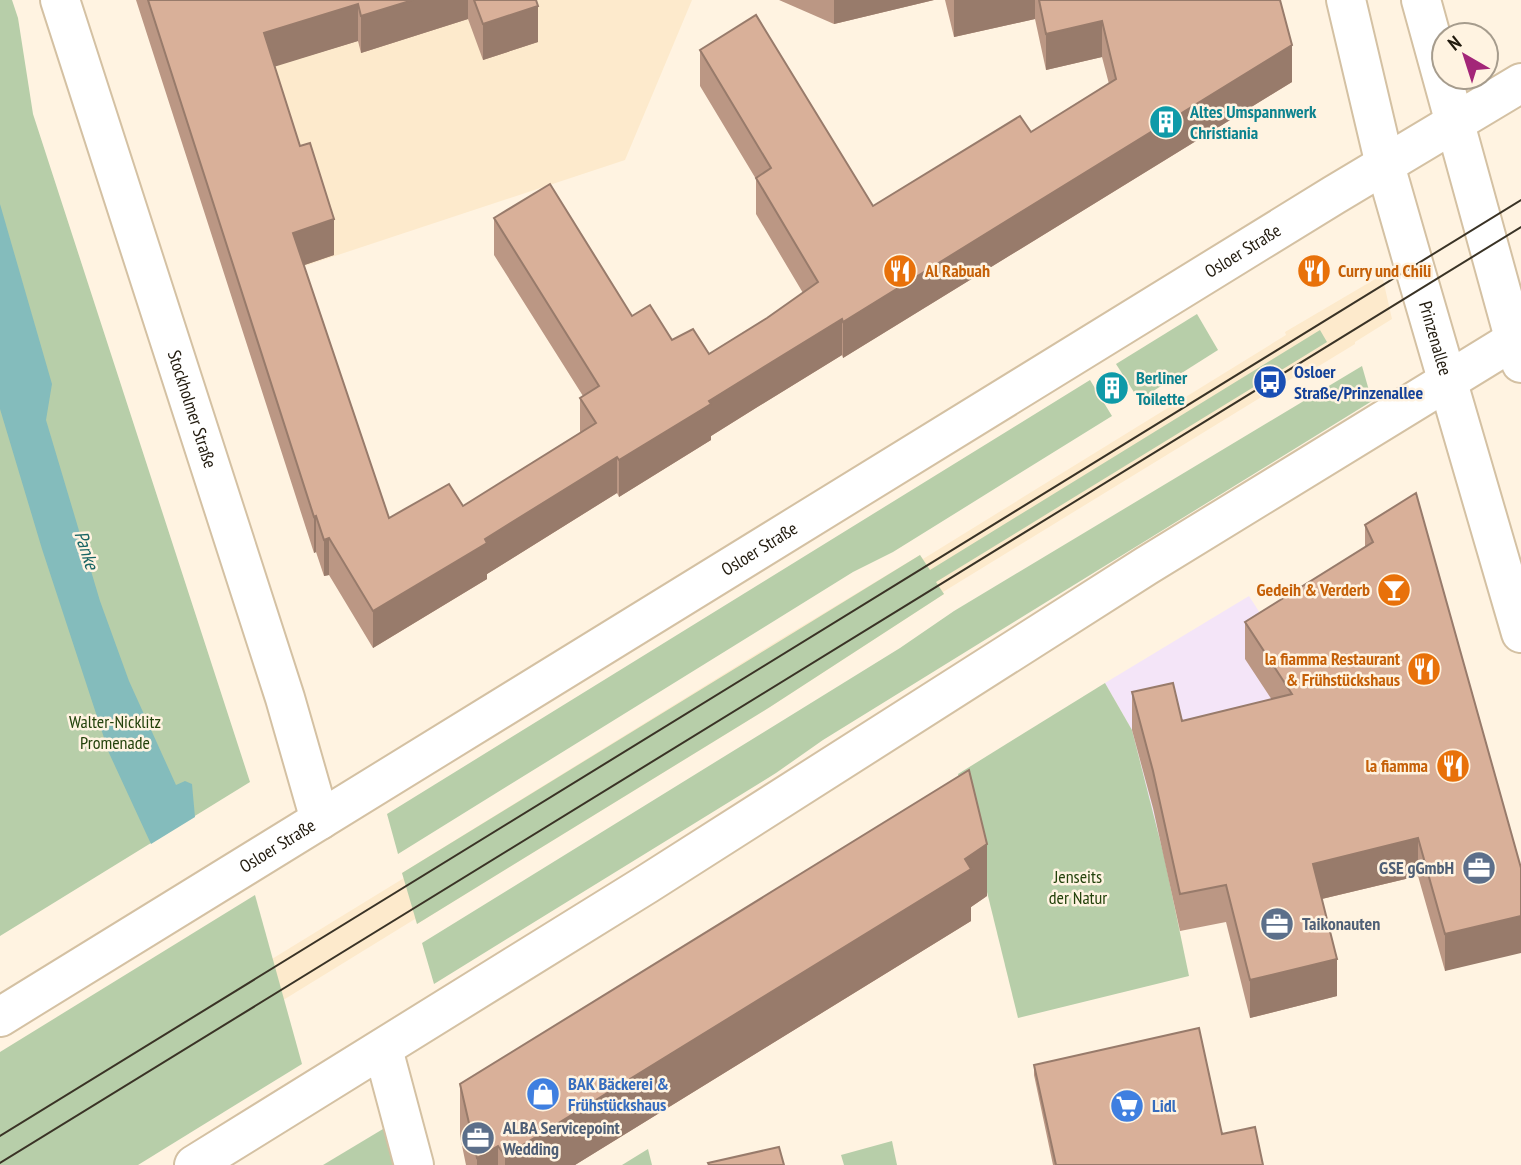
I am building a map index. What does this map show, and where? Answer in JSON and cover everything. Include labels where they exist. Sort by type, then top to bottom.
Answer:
[{"type":"main road","name":"Stockholmer Straße","points":[[60,0],[285,698],[320,820]]},
{"type":"main road","name":"Prinzenallee","points":[[1346,0],[1385,165],[1521,633]]},
{"type":"main road","points":[[194,1165],[790,794],[1146,566],[1446,381],[1519,346],[1421,0]]},
{"type":"main road","name":"Osloer Straße","points":[[0,1017],[1521,83]]},
{"type":"main road","points":[[383,1049],[414,1165]]},
{"type":"shaded area","points":[[223,0],[692,0],[625,160],[232,290]]},
{"type":"shaded area","points":[[1382,275],[1392,319],[1355,344],[1309,372],[1307,369],[943,592],[944,594],[770,707],[417,924],[415,919],[15,1165],[0,1165],[0,1126],[404,878],[402,873],[779,640],[920,555],[923,559],[1286,335],[1285,332]]},
{"type":"shaded area","points":[[1249,596],[1320,706],[1173,892],[1132,730],[1105,683]]},
{"type":"green space","name":"Walter-Nicklitz Promenade","points":[[0,0],[12,0],[18,18],[33,114],[250,782],[0,936]]},
{"type":"green space","points":[[1197,314],[1218,350],[1139,400],[1116,364]]},
{"type":"green space","points":[[1320,330],[1327,342],[936,582],[944,594],[770,707],[417,924],[402,873],[920,555],[930,570]]},
{"type":"green space","points":[[1362,366],[1372,401],[434,984],[422,943],[900,648],[954,611]]},
{"type":"green space","points":[[1090,380],[1112,416],[893,552],[853,572],[398,854],[387,814]]},
{"type":"green space","name":"Jenseits der Natur","points":[[1105,683],[1132,730],[1164,856],[1189,976],[1018,1018],[958,774]]},
{"type":"green space","points":[[255,895],[302,1064],[138,1165],[0,1165],[0,1052]]},
{"type":"green space","points":[[383,1129],[391,1143],[396,1165],[323,1165]]},
{"type":"green space","points":[[892,1141],[897,1165],[844,1165],[841,1155]]},
{"type":"green space","points":[[648,1149],[652,1165],[622,1165]]},
{"type":"water","points":[[0,204],[52,384],[46,420],[100,601],[129,681],[176,785],[185,781],[192,784],[195,817],[151,844],[109,753],[42,549],[0,409]]},
{"type":"building","points":[[148,0],[413,0],[361,16],[358,4],[264,33],[300,146],[310,143],[334,219],[293,233],[389,518],[449,484],[463,506],[596,423],[580,398],[599,386],[494,218],[550,184],[632,316],[650,305],[672,340],[693,329],[709,354],[818,282],[756,178],[771,168],[700,50],[756,15],[873,206],[1020,116],[1031,132],[1116,79],[1102,21],[1046,34],[1039,0],[1280,0],[1292,45],[843,322],[842,319],[759,370],[709,401],[711,404],[619,460],[617,457],[485,539],[487,543],[373,611],[329,538],[324,540],[316,516],[314,517]]},
{"type":"building","points":[[474,0],[536,0],[538,6],[483,24]]},
{"type":"building","points":[[1416,493],[1521,868],[1521,916],[1445,934],[1418,838],[1313,864],[1337,959],[1250,980],[1226,885],[1180,894],[1153,771],[1132,692],[1173,683],[1182,721],[1292,694],[1245,622],[1373,542],[1365,525]]},
{"type":"building","points":[[969,770],[987,844],[965,859],[971,869],[505,1156],[498,1146],[477,1158],[460,1084]]},
{"type":"building","name":"Lidl","points":[[1199,1028],[1222,1134],[1255,1127],[1263,1165],[1056,1165],[1034,1065]]},
{"type":"building","points":[[779,1147],[784,1165],[708,1163]]},
{"type":"tram line","points":[[0,1136],[1521,200]]},
{"type":"tram line","points":[[0,1163],[1521,227]]},
{"type":"place","name":"Altes Umspannwerk Christiania","points":[[1166,122]]},
{"type":"place","name":"Al Rabuah","points":[[900,271]]},
{"type":"place","name":"Curry und Chili","points":[[1314,271]]},
{"type":"place","name":"Osloer Straße/Prinzenallee","points":[[1270,382]]},
{"type":"place","name":"Berliner Toilette","points":[[1112,388]]},
{"type":"place","name":"Gedeih & Verderb","points":[[1394,590]]},
{"type":"place","name":"la fiamma Restaurant & Frühstückshaus","points":[[1424,669]]},
{"type":"place","name":"la fiamma","points":[[1453,766]]},
{"type":"place","name":"GSE gGmbH","points":[[1479,868]]},
{"type":"place","name":"Taikonauten","points":[[1277,924]]},
{"type":"place","name":"BAK Bäckerei & Frühstückshaus","points":[[543,1094]]},
{"type":"place","name":"Lidl","points":[[1127,1106]]},
{"type":"place","name":"ALBA Servicepoint Wedding","points":[[478,1138]]},
{"type":"water label","name":"Panke","points":[[87,550]]}]
